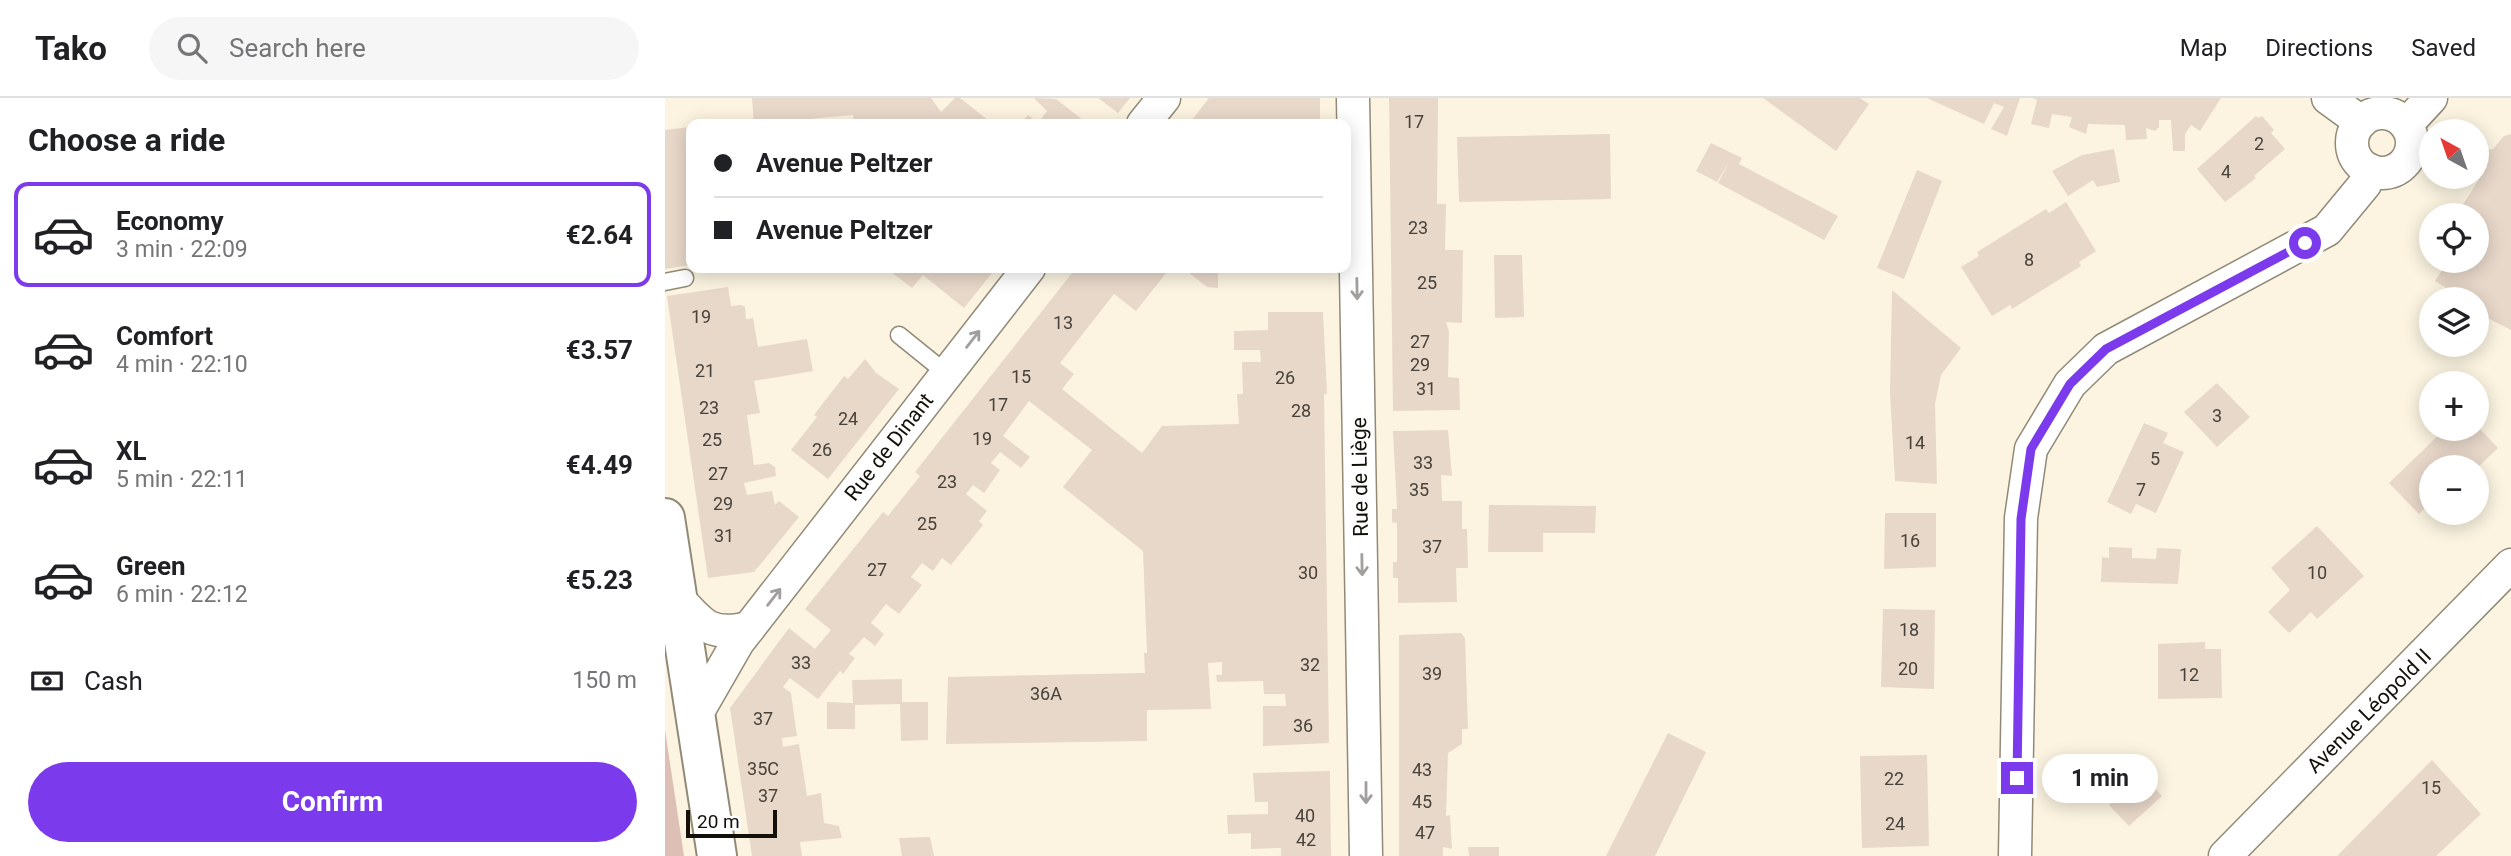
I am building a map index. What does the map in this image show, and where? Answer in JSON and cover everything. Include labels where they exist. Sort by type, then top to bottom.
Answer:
[{"type":"street","points":[[1147,119],[1164,98]]},
{"type":"street","name":"Rue de Liège","points":[[1353,98],[1366,856]]},
{"type":"street","points":[[2328,98],[2361,122]]},
{"type":"street","points":[[2406,125],[2431,98]]},
{"type":"street","points":[[2377,113],[2386,113],[2406,125],[2412,146],[2404,163],[2388,172],[2369,170],[2356,157],[2353,139],[2361,122],[2377,113]]},
{"type":"street","points":[[2015,856],[2021,519],[2031,449],[2070,384],[2106,349],[2327,230],[2365,184],[2369,170]]},
{"type":"street","name":"Rue de Dinant","points":[[696,715],[712,684],[749,628],[1025,273]]},
{"type":"street","points":[[665,518],[717,856]]},
{"type":"street","name":"Avenue Léopold II","points":[[2225,856],[2511,565]]},
{"type":"street","points":[[677,597],[701,624],[719,632],[749,628]]},
{"type":"lane","points":[[665,282],[685,278]]},
{"type":"lane","points":[[899,335],[946,373]]},
{"type":"shaded area","points":[[665,730],[684,856],[665,856]]},
{"type":"building","points":[[752,98],[931,98],[941,112],[955,98],[960,98],[987,119],[853,119],[853,115],[809,119],[754,119]]},
{"type":"building","points":[[1034,98],[1056,99],[1082,119],[1041,119],[1047,111]]},
{"type":"building","points":[[1098,98],[1130,98],[1118,113]]},
{"type":"building","points":[[1209,98],[1320,98],[1320,119],[1193,119]]},
{"type":"building","points":[[1389,98],[1438,98],[1437,204],[1446,204],[1445,250],[1463,250],[1462,323],[1446,322],[1449,332],[1448,377],[1459,378],[1460,410],[1393,411]]},
{"type":"building","points":[[1763,98],[1860,98],[1869,104],[1836,151]]},
{"type":"building","points":[[1927,98],[2020,98],[2007,136],[1991,129],[2004,107],[1994,103],[1984,124]]},
{"type":"building","points":[[2032,98],[2221,98],[2200,131],[2191,125],[2185,134],[2185,151],[2173,151],[2171,120],[2159,120],[2159,127],[2155,131],[2146,128],[2147,139],[2126,140],[2125,125],[2088,124],[2086,134],[2069,127],[2072,117],[2052,114],[2049,128],[2031,124],[2037,100]]},
{"type":"building","points":[[2256,116],[2262,116],[2274,130],[2271,133],[2285,149],[2254,176],[2256,178],[2225,202],[2197,169]]},
{"type":"building","points":[[686,128],[686,266],[665,269],[665,130]]},
{"type":"building","points":[[1610,134],[1611,199],[1459,202],[1457,137]]},
{"type":"building","points":[[2511,134],[2511,330],[2489,319],[2489,287],[2445,287],[2435,281],[2440,273],[2489,273],[2489,203],[2464,203],[2473,189],[2489,189],[2489,150],[2493,149],[2504,136]]},
{"type":"building","points":[[1711,143],[1742,158],[1739,164],[1838,216],[1824,240],[1718,183],[1729,162],[1717,182],[1696,171]]},
{"type":"building","points":[[2114,149],[2120,182],[2097,187],[2093,180],[2068,196],[2052,171],[2082,155]]},
{"type":"building","points":[[1917,170],[1942,181],[1904,279],[1877,268]]},
{"type":"building","points":[[2066,202],[2096,251],[2079,262],[2081,266],[2012,309],[2010,305],[1992,316],[1961,267],[1979,256],[1977,252],[2046,209],[2049,213]]},
{"type":"building","points":[[1494,255],[1522,255],[1524,317],[1495,318]]},
{"type":"building","points":[[892,273],[992,273],[964,308],[923,275],[912,288]]},
{"type":"building","points":[[1072,273],[1166,273],[1136,311],[1114,294],[1060,363],[1074,374],[1062,389],[1142,453],[1162,426],[1239,424],[1237,394],[1243,394],[1242,362],[1261,362],[1260,350],[1234,350],[1234,331],[1268,330],[1268,312],[1323,312],[1327,394],[1324,394],[1329,743],[1263,746],[1263,706],[1286,706],[1285,694],[1264,694],[1263,681],[1217,682],[1216,675],[1222,675],[1222,662],[1208,663],[1211,709],[1147,710],[1147,741],[946,744],[948,677],[1145,673],[1144,653],[1147,653],[1143,551],[1063,487],[1092,450],[1029,401],[1003,436],[1030,457],[1021,468],[1000,452],[991,463],[1000,470],[984,493],[973,485],[966,494],[987,511],[979,521],[983,525],[951,565],[942,558],[933,571],[922,563],[911,577],[922,585],[899,614],[886,604],[871,623],[884,634],[875,646],[864,637],[849,654],[855,658],[843,674],[840,671],[818,699],[790,678],[783,687],[791,693],[797,736],[782,738],[783,747],[799,744],[807,796],[821,793],[824,823],[839,826],[842,838],[800,842],[802,856],[752,856],[730,708],[789,628],[815,649],[831,630],[805,609],[883,512],[888,516],[920,476],[915,472]]},
{"type":"building","points":[[1189,273],[1218,273],[1218,288],[1207,287]]},
{"type":"building","points":[[728,287],[731,306],[745,307],[746,319],[753,318],[758,347],[807,339],[813,371],[754,381],[760,413],[747,415],[754,465],[769,463],[775,467],[776,476],[744,483],[747,495],[772,491],[775,505],[779,501],[799,517],[754,572],[708,578],[667,296]]},
{"type":"building","points":[[1892,290],[1961,348],[1941,375],[1935,404],[1937,484],[1895,481],[1890,393]]},
{"type":"building","points":[[865,359],[876,373],[899,389],[828,479],[791,450],[844,376],[848,379]]},
{"type":"building","points":[[2217,383],[2250,417],[2217,447],[2184,412]]},
{"type":"building","points":[[2144,423],[2168,433],[2163,443],[2184,452],[2156,513],[2136,504],[2131,514],[2107,502]]},
{"type":"building","points":[[1448,430],[1452,476],[1441,475],[1442,501],[1462,501],[1462,529],[1467,529],[1468,568],[1456,568],[1457,602],[1398,603],[1398,578],[1393,578],[1393,562],[1397,562],[1397,523],[1392,522],[1392,509],[1397,509],[1393,431]]},
{"type":"building","points":[[2489,439],[2498,448],[2489,457],[2419,455],[2419,514],[2389,483],[2433,441],[2489,441]]},
{"type":"building","points":[[1489,505],[1596,506],[1595,533],[1543,533],[1543,552],[1488,552]]},
{"type":"building","points":[[1885,513],[1936,513],[1936,567],[1884,569]]},
{"type":"building","points":[[2317,526],[2364,576],[2317,619],[2311,612],[2289,633],[2268,612],[2290,590],[2271,568]]},
{"type":"building","points":[[2109,547],[2132,548],[2132,558],[2156,559],[2157,548],[2181,549],[2178,584],[2101,582],[2102,557],[2109,558]]},
{"type":"building","points":[[1883,609],[1935,610],[1934,689],[1881,687]]},
{"type":"building","points":[[1461,633],[1465,638],[1468,729],[1462,729],[1462,744],[1448,753],[1446,816],[1450,815],[1452,849],[1443,847],[1443,856],[1399,856],[1399,635]]},
{"type":"building","points":[[2205,642],[2205,649],[2221,649],[2222,698],[2158,699],[2158,644]]},
{"type":"building","points":[[902,679],[902,702],[928,702],[928,740],[901,741],[900,704],[855,705],[855,729],[827,729],[827,702],[853,703],[852,680]]},
{"type":"building","points":[[1668,733],[1706,752],[1655,856],[1606,856]]},
{"type":"building","points":[[1927,755],[1929,846],[1862,848],[1860,756]]},
{"type":"building","points":[[2432,760],[2481,814],[2436,856],[2337,856]]},
{"type":"building","points":[[1330,771],[1331,856],[1281,856],[1281,848],[1251,849],[1251,833],[1228,834],[1227,815],[1268,814],[1268,802],[1255,802],[1253,773]]},
{"type":"building","points":[[2125,771],[2135,781],[2142,774],[2162,796],[2129,826],[2109,805],[2112,802],[2103,793]]},
{"type":"building","points":[[930,837],[934,856],[902,856],[899,838]]},
{"type":"building","points":[[1468,847],[1499,847],[1499,856],[1469,856]]},
{"type":"route","points":[[2017,778],[2021,519],[2031,449],[2070,384],[2106,349],[2305,243]]}]
